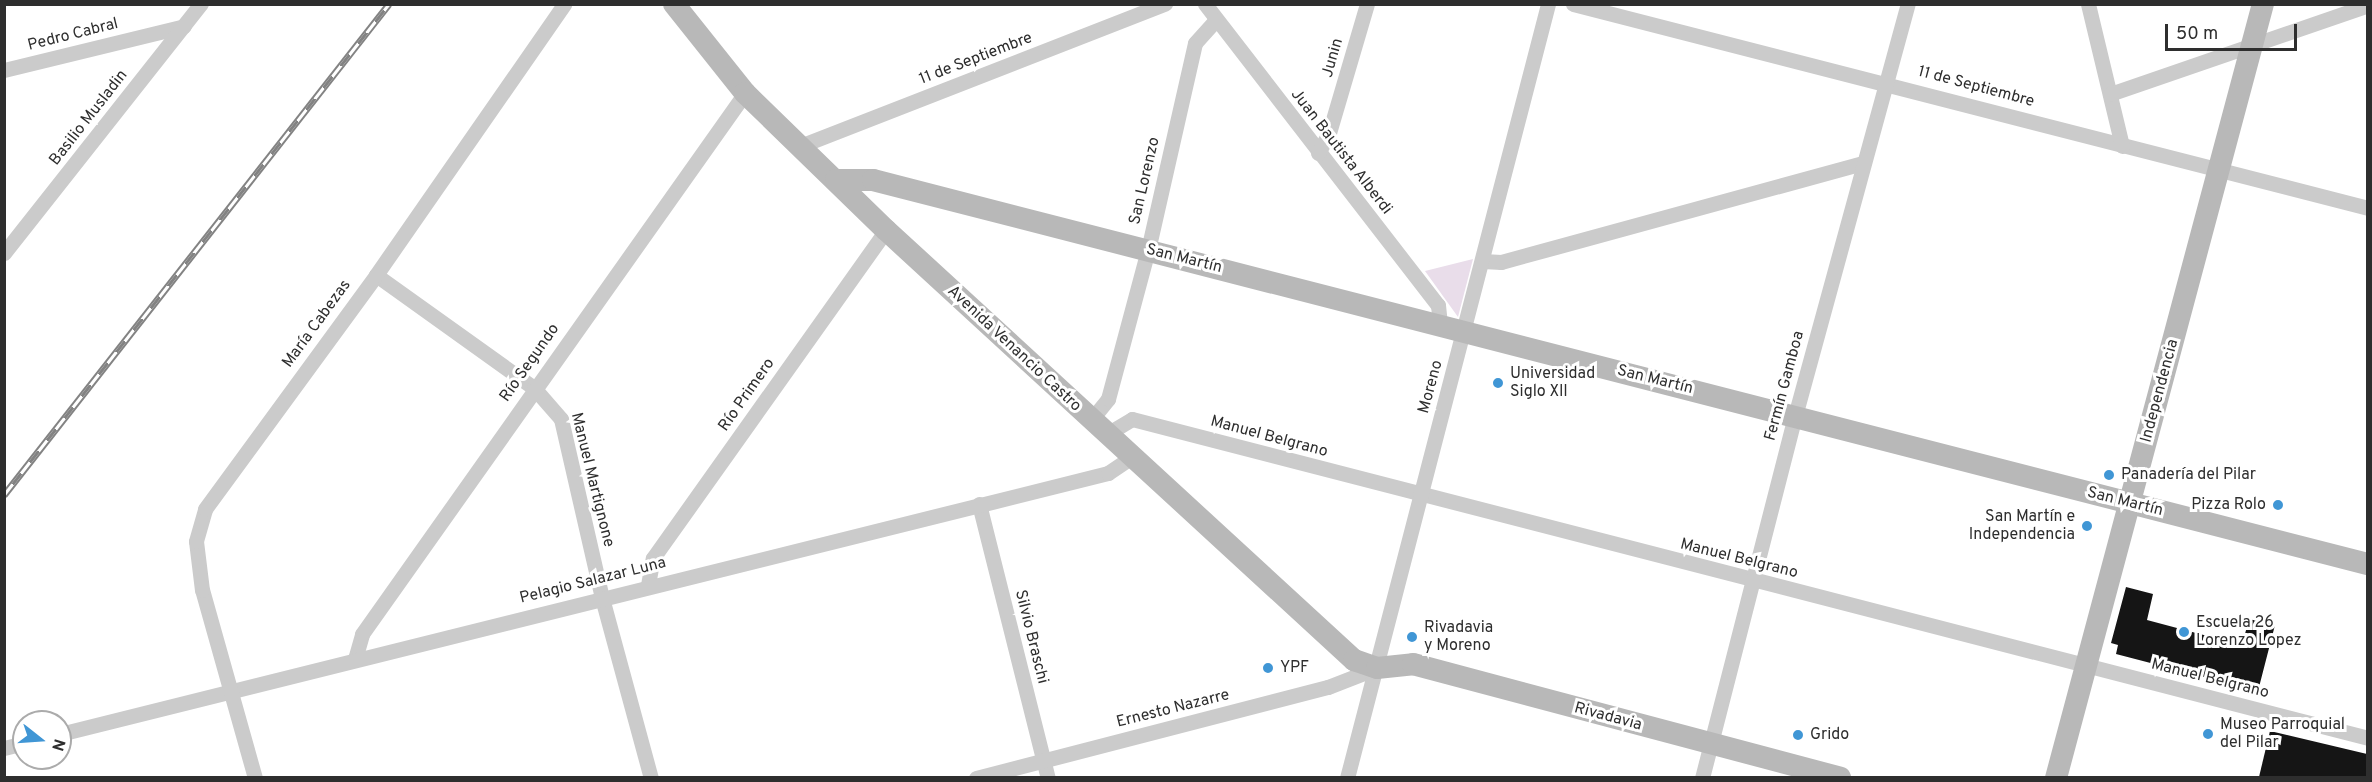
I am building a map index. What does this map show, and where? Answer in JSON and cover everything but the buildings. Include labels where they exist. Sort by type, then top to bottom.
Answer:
[{"type":"street","name":"Basilio Musladin","points":[[4,254],[201,4]]},
{"type":"street","name":"María Cabezas","points":[[255,777],[202,590],[197,550],[199,526],[206,508],[376,275],[564,4]]},
{"type":"street","name":"Avenida Venancio Castro","points":[[674,4],[745,93],[886,230],[1347,655],[1377,668]]},
{"type":"street","name":"11 de Septiembre","points":[[800,146],[1165,4]]},
{"type":"street","name":"Juan Bautista Alberdi","points":[[1205,4],[1318,153],[1438,305],[1440,325]]},
{"type":"street","name":"Junin","points":[[1318,153],[1329,133],[1366,4]]},
{"type":"street","name":"Moreno","points":[[1347,777],[1484,261],[1548,4]]},
{"type":"street","name":"11 de Septiembre","points":[[1573,4],[1887,82],[2121,146],[2367,208]]},
{"type":"street","name":"Fermín Gamboa","points":[[1702,777],[1795,416],[1908,4]]},
{"type":"street","points":[[2088,4],[2121,146]]},
{"type":"street","name":"Independencia","points":[[2056,777],[2263,4]]},
{"type":"street","points":[[2110,94],[2252,48],[2367,5]]},
{"type":"street","name":"San Lorenzo","points":[[1099,427],[1148,250],[1195,43],[1216,20]]},
{"type":"street","name":"Pedro Cabral","points":[[4,70],[184,26]]},
{"type":"street","name":"Río Segundo","points":[[355,659],[362,634],[745,93]]},
{"type":"street","points":[[1484,261],[1501,262],[1864,163]]},
{"type":"street","name":"San Martín","points":[[836,180],[873,180],[2367,564]]},
{"type":"street","name":"Río Primero","points":[[648,585],[653,558],[886,230]]},
{"type":"street","name":"Manuel Martignone","points":[[376,275],[534,388],[561,420],[602,598],[651,777]]},
{"type":"street","name":"Manuel Belgrano","points":[[1099,427],[1132,419],[1422,497],[2367,738]]},
{"type":"street","name":"Pelagio Salazar Luna","points":[[72,731],[648,585],[1108,473],[1132,457]]},
{"type":"street","name":"Silvio Braschi","points":[[979,504],[1048,777]]},
{"type":"street","name":"Rivadavia","points":[[1377,668],[1413,664],[1840,777]]},
{"type":"street","name":"Ernesto Nazarre","points":[[976,777],[1328,687],[1377,668]]},
{"type":"shaded area","points":[[1473,259],[1458,317],[1425,271]]},
{"type":"railway","points":[[4,495],[389,4]]},
{"type":"place","name":"Universidad Siglo XII","points":[[1498,383]]},
{"type":"place","name":"Panadería del Pilar","points":[[2109,475]]},
{"type":"place","name":"Pizza Rolo","points":[[2278,505]]},
{"type":"place","name":"San Martín e Independencia","points":[[2087,526]]},
{"type":"place","name":"Escuela 26 Lorenzo Lopez","points":[[2184,632]]},
{"type":"place","name":"Rivadavia y Moreno","points":[[1412,637]]},
{"type":"place","name":"YPF","points":[[1268,668]]},
{"type":"place","name":"Museo Parroquial del Pilar","points":[[2208,734]]},
{"type":"place","name":"Grido","points":[[1798,735]]}]
